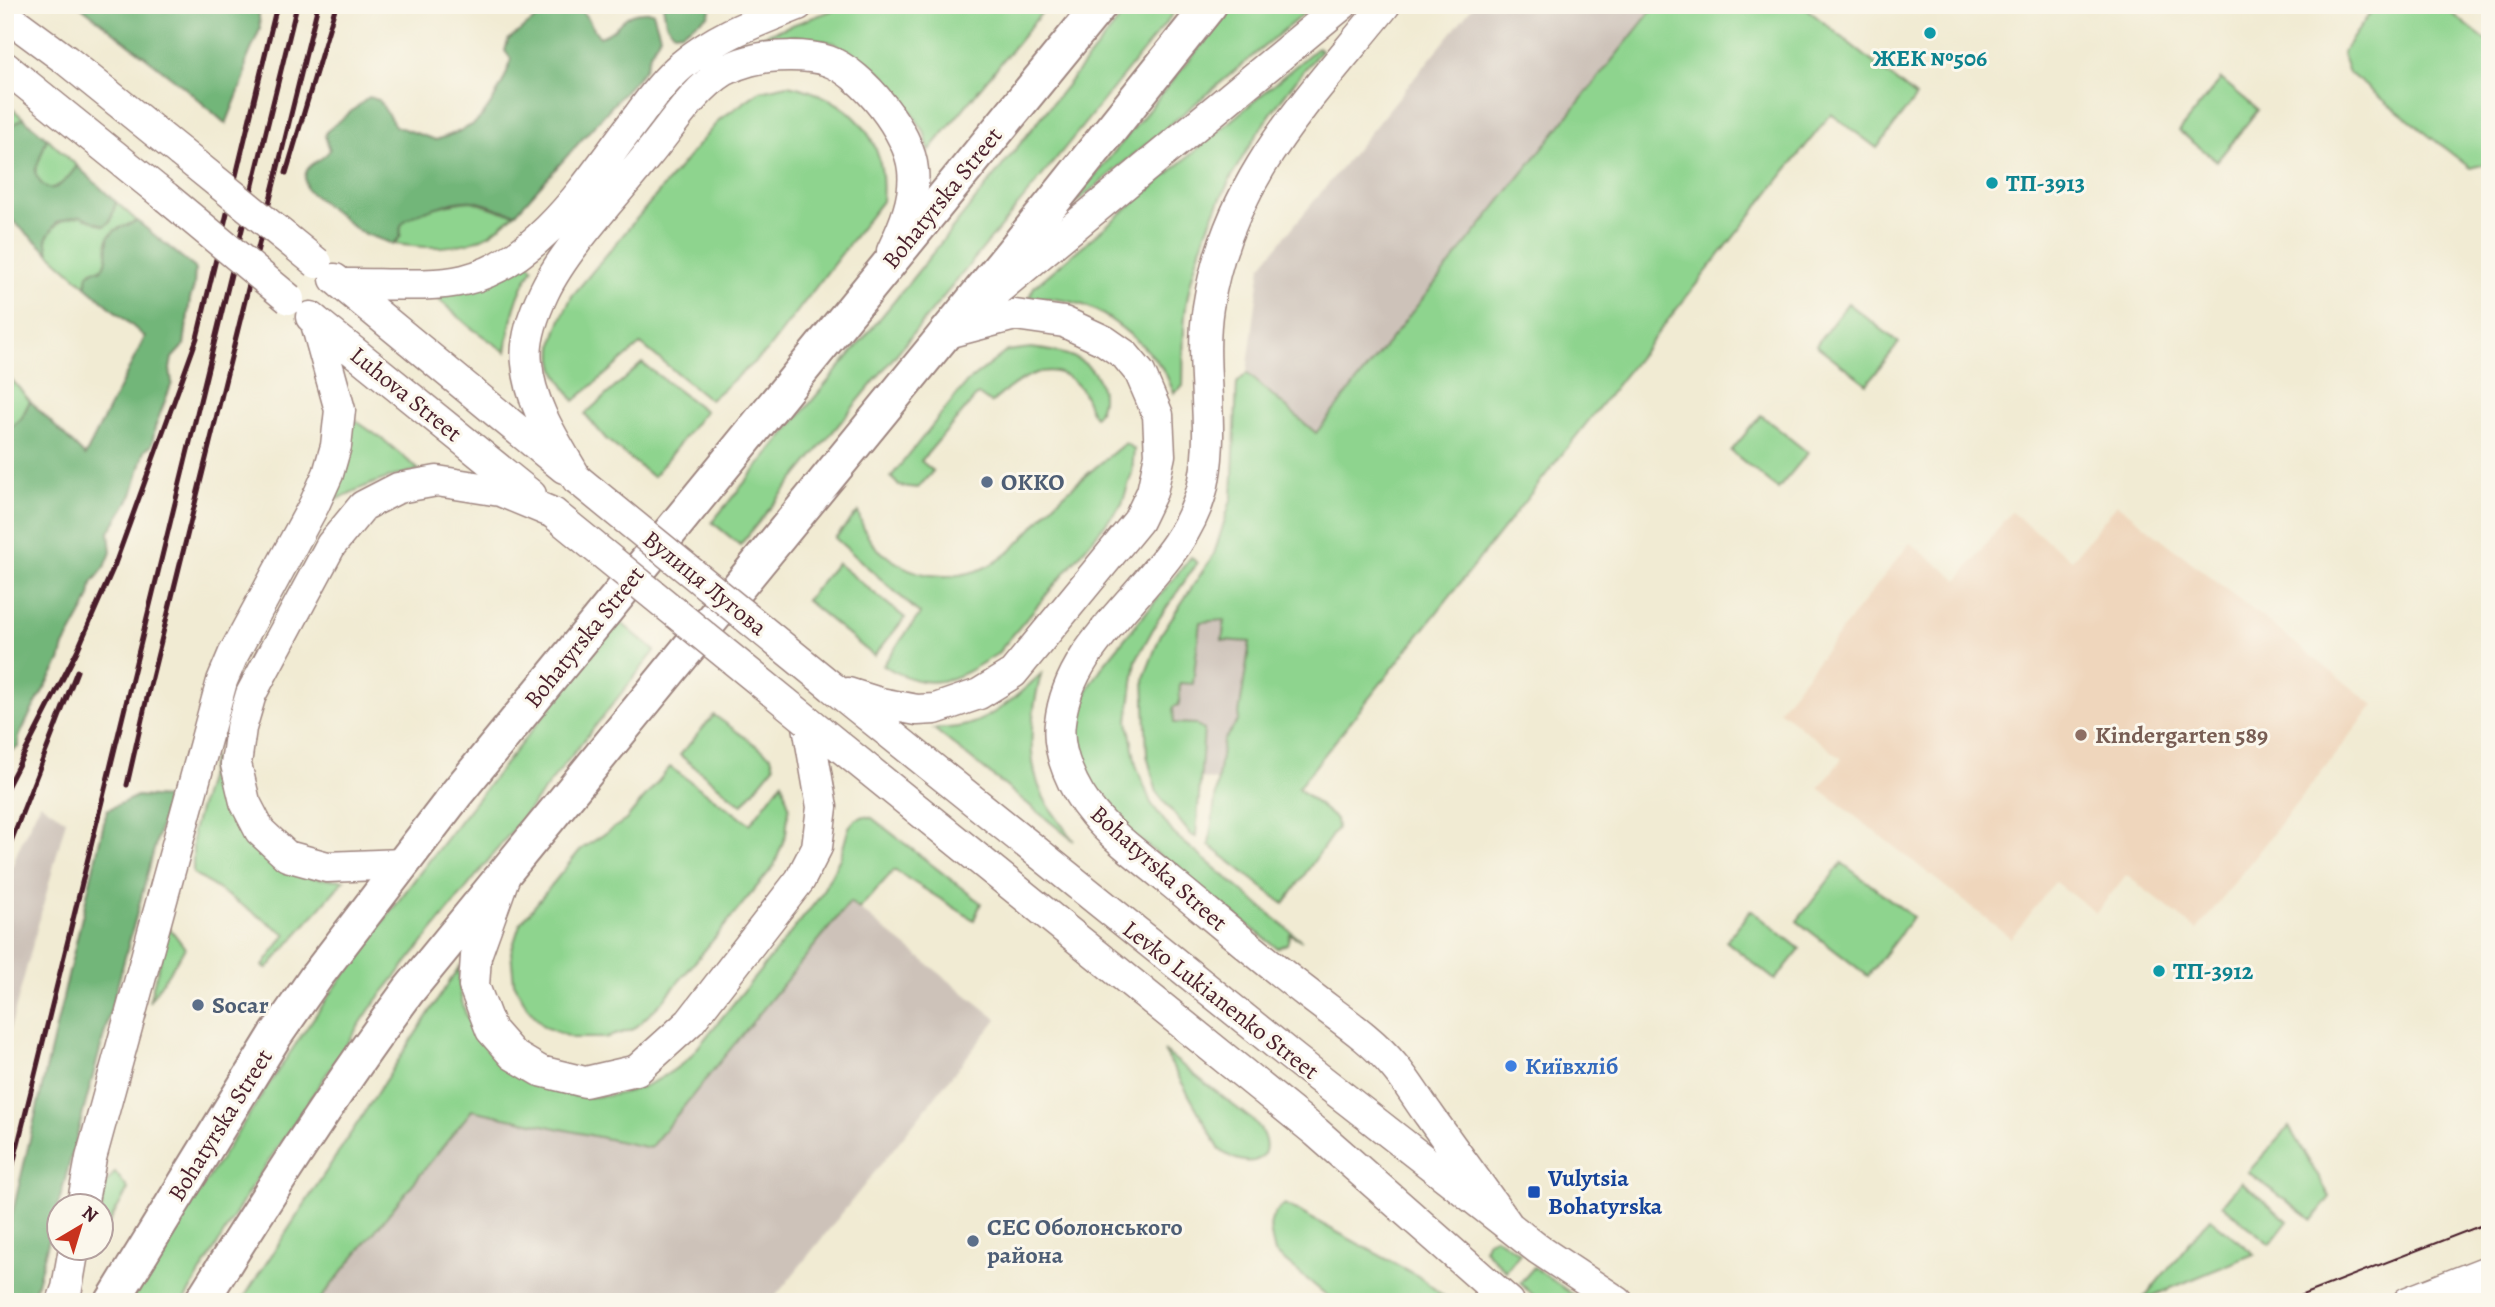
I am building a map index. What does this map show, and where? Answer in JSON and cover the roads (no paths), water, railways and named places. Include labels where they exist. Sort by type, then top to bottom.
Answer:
[{"type":"main road","points":[[341,284],[416,284],[463,280],[498,268],[532,246],[563,213],[654,95],[680,67],[721,36],[798,5]]},
{"type":"main road","name":"Bohatyrska Street","points":[[112,1302],[275,1036],[316,977],[457,793],[1100,5]]},
{"type":"main road","points":[[201,1302],[360,1056],[410,990],[1053,202],[1210,5]]},
{"type":"main road","points":[[943,334],[1342,5]]},
{"type":"main road","name":"Bohatyrska Street","points":[[1385,5],[1292,119],[1257,168],[1236,209],[1219,255],[1208,309],[1204,370],[1208,445],[1204,484],[1191,519],[1175,547],[1073,675],[1059,727],[1062,750],[1072,780],[1092,813],[1126,845],[1393,1064],[1508,1225]]},
{"type":"main road","name":"Luhova Street","points":[[5,15],[66,60],[317,263],[577,479]]},
{"type":"main road","points":[[577,479],[536,402],[526,363],[529,333],[544,291],[568,253],[698,94],[724,71],[750,60],[797,56],[828,61],[852,74],[879,102],[902,133],[913,169],[908,218],[881,272]]},
{"type":"main road","name":"Luhova Street","points":[[5,67],[807,720]]},
{"type":"main road","points":[[832,687],[880,703],[917,710],[935,709],[979,694],[1013,673],[1138,521],[1153,492],[1160,455],[1158,415],[1140,373],[1125,355],[1105,341],[1064,322],[1015,315],[943,334]]},
{"type":"main road","points":[[84,1192],[90,1157],[222,681],[233,655],[314,505],[337,446],[340,410],[315,320]]},
{"type":"main road","name":"Вулиця Лугова","points":[[577,479],[832,687]]},
{"type":"main road","points":[[403,864],[327,867],[287,856],[260,831],[245,802],[236,764],[241,728],[251,694],[331,545],[363,506],[398,488],[436,481],[500,491],[553,513]]},
{"type":"main road","name":"Levko Lukianenko Street","points":[[832,687],[1133,930],[1538,1249],[1618,1302]]},
{"type":"main road","points":[[508,868],[476,956],[474,986],[491,1030],[513,1055],[540,1071],[585,1082],[637,1070],[690,1022],[800,880],[817,847],[822,807],[807,720]]},
{"type":"main road","name":"Levko Lukianenko Street","points":[[807,720],[1317,1132],[1509,1302]]},
{"type":"main road","points":[[62,1302],[72,1262]]},
{"type":"main road","points":[[2408,1302],[2490,1270]]},
{"type":"main road","points":[[2483,1302],[2490,1299]]},
{"type":"tram line","points":[[2284,1302],[2490,1222]]},
{"type":"railway","points":[[5,791],[77,651],[115,564],[197,338],[277,5]]},
{"type":"railway","points":[[5,1197],[297,5]]},
{"type":"railway","points":[[127,785],[318,5]]},
{"type":"railway","points":[[286,173],[336,5]]},
{"type":"railway","points":[[5,857],[77,671]]},
{"type":"place","name":"ЖЕК №506","points":[[1930,33]]},
{"type":"place","name":"ТП-3913","points":[[1992,183]]},
{"type":"place","name":"OKKO","points":[[987,482]]},
{"type":"place","name":"Kindergarten 589","points":[[2081,735]]},
{"type":"place","name":"ТП-3912","points":[[2159,971]]},
{"type":"place","name":"Socar","points":[[198,1005]]},
{"type":"place","name":"Київхліб","points":[[1511,1066]]},
{"type":"place","name":"Vulytsia Bohatyrska","points":[[1534,1192]]},
{"type":"place","name":"СЕС Оболонського района","points":[[973,1241]]}]
